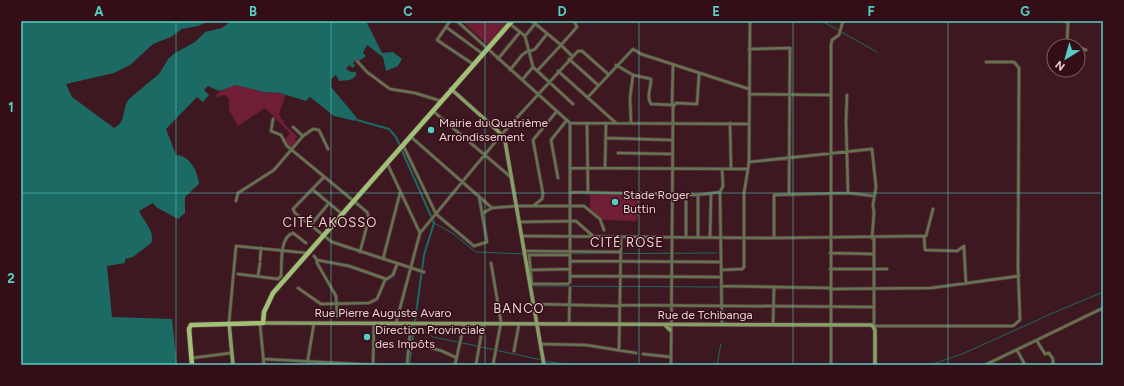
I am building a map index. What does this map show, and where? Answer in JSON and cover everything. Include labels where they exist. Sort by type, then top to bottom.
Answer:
[{"type":"main road","points":[[259,323],[274,293],[511,22]]},
{"type":"main road","points":[[259,323],[264,312]]},
{"type":"main road","name":"Rue Pierre Auguste Avaro","points":[[192,358],[189,328],[193,324],[259,323]]},
{"type":"main road","points":[[192,358],[192,365]]},
{"type":"street","points":[[450,21],[437,40],[474,65]]},
{"type":"street","points":[[457,21],[510,70],[570,122],[749,124]]},
{"type":"street","points":[[532,21],[572,56]]},
{"type":"street","points":[[537,71],[577,27],[574,21]]},
{"type":"street","points":[[721,270],[743,269],[744,194],[749,162],[750,21]]},
{"type":"street","points":[[831,365],[831,43],[832,40],[838,37],[843,21]]},
{"type":"street","points":[[1065,21],[1068,23],[1067,38]]},
{"type":"street","points":[[511,22],[524,36],[533,67],[573,104]]},
{"type":"street","points":[[524,36],[536,24]]},
{"type":"street","points":[[446,27],[483,55]]},
{"type":"street","points":[[498,59],[520,32]]},
{"type":"street","points":[[510,70],[522,55],[535,49],[548,34]]},
{"type":"street","points":[[749,49],[790,48],[789,194]]},
{"type":"street","points":[[588,97],[616,65],[634,49],[641,54],[699,75],[749,89]]},
{"type":"street","points":[[396,324],[420,233],[501,135],[569,59],[578,51],[582,51],[608,74]]},
{"type":"street","points":[[569,59],[598,86]]},
{"type":"street","points":[[357,62],[367,72],[390,89],[415,92],[441,101]]},
{"type":"street","points":[[874,326],[1013,326],[1020,320],[1019,68],[1014,62],[986,62]]},
{"type":"street","points":[[616,65],[633,75],[651,79],[649,101],[651,104],[697,104],[699,75]]},
{"type":"street","points":[[671,365],[672,65]]},
{"type":"street","points":[[522,80],[533,67]]},
{"type":"street","points":[[558,71],[616,123]]},
{"type":"street","points":[[631,123],[630,98],[633,75]]},
{"type":"street","points":[[451,89],[501,135],[505,141],[525,252],[532,283],[534,285],[568,284],[570,276],[570,122]]},
{"type":"street","points":[[749,94],[831,95]]},
{"type":"street","points":[[847,95],[846,152],[848,194]]},
{"type":"street","points":[[432,111],[512,178]]},
{"type":"street","points":[[533,206],[542,199],[543,194],[533,140],[557,111]]},
{"type":"street","points":[[273,119],[271,131],[281,135],[287,146],[354,201],[369,216],[360,252]]},
{"type":"street","points":[[558,178],[551,140],[567,120]]},
{"type":"street","points":[[587,123],[588,193]]},
{"type":"street","points":[[605,168],[606,123]]},
{"type":"street","points":[[730,123],[731,169]]},
{"type":"street","points":[[293,127],[303,136]]},
{"type":"street","points":[[236,201],[238,193],[274,170],[293,150],[303,136],[313,129],[319,130],[328,150]]},
{"type":"street","points":[[410,136],[492,208]]},
{"type":"street","points":[[606,138],[672,140]]},
{"type":"street","points":[[401,146],[435,215],[474,246],[485,244],[487,242],[480,196]]},
{"type":"street","points":[[749,162],[872,150],[876,188],[874,196],[873,238],[875,365]]},
{"type":"street","points":[[618,154],[672,154]]},
{"type":"street","points":[[387,163],[420,233]]},
{"type":"street","points":[[570,168],[748,169]]},
{"type":"street","points":[[722,169],[723,186],[720,192],[722,325]]},
{"type":"street","points":[[324,177],[293,209],[294,213],[332,242],[424,272]]},
{"type":"street","points":[[312,189],[342,214]]},
{"type":"street","points":[[570,192],[686,195],[711,194],[720,192]]},
{"type":"street","points":[[383,259],[400,193]]},
{"type":"street","points":[[710,237],[711,194]]},
{"type":"street","points":[[774,238],[774,195],[848,194],[874,196]]},
{"type":"street","points":[[686,195],[686,236]]},
{"type":"street","points":[[698,195],[698,237]]},
{"type":"street","points":[[310,226],[329,203]]},
{"type":"street","points":[[483,213],[492,208],[517,206],[584,206],[602,221],[604,230]]},
{"type":"street","points":[[933,209],[926,236],[924,236],[923,247],[927,251],[957,250],[964,246],[966,284]]},
{"type":"street","points":[[519,222],[578,221],[593,236]]},
{"type":"street","points":[[238,274],[280,277],[285,241],[292,233],[306,242]]},
{"type":"street","points":[[522,236],[873,238],[924,236]]},
{"type":"street","points":[[619,350],[621,237]]},
{"type":"street","points":[[233,365],[229,323],[236,246],[308,253]]},
{"type":"street","points":[[258,276],[261,248]]},
{"type":"street","points":[[525,252],[620,253]]},
{"type":"street","points":[[543,361],[528,257],[530,255],[570,253]]},
{"type":"street","points":[[830,253],[873,254]]},
{"type":"street","points":[[314,256],[336,296],[337,316]]},
{"type":"street","points":[[317,260],[349,266],[386,279]]},
{"type":"street","points":[[570,261],[721,262]]},
{"type":"street","points":[[298,288],[318,302],[337,304],[372,302],[377,299],[386,279],[393,275],[397,264]]},
{"type":"street","points":[[492,264],[501,324],[493,365]]},
{"type":"street","points":[[529,270],[570,269]]},
{"type":"street","points":[[830,269],[887,269]]},
{"type":"street","points":[[570,276],[721,277]]},
{"type":"street","points":[[721,286],[873,289],[931,288],[1019,276]]},
{"type":"street","points":[[570,288],[570,324]]},
{"type":"street","points":[[773,326],[774,288]]},
{"type":"street","points":[[534,304],[570,306],[874,307]]},
{"type":"street","points":[[986,365],[1103,308]]},
{"type":"street","points":[[259,323],[264,365]]},
{"type":"street","name":"Rue Pierre Auguste Avaro","points":[[259,323],[537,324]]},
{"type":"street","points":[[307,363],[314,323]]},
{"type":"street","points":[[373,365],[374,323]]},
{"type":"street","points":[[407,365],[413,324]]},
{"type":"street","points":[[455,365],[464,324]]},
{"type":"street","points":[[476,365],[484,324]]},
{"type":"street","points":[[514,351],[519,324]]},
{"type":"street","name":"Rue de Tchibanga","points":[[537,324],[874,326]]},
{"type":"street","points":[[665,325],[670,330]]},
{"type":"street","points":[[1037,341],[1045,354],[1049,353],[1053,359],[1053,365]]},
{"type":"street","points":[[414,343],[442,351],[457,358]]},
{"type":"street","points":[[540,344],[586,345],[636,353]]},
{"type":"street","points":[[1017,350],[1024,365]]},
{"type":"street","points":[[192,358],[231,353]]},
{"type":"street","points":[[643,354],[671,357]]},
{"type":"street","points":[[263,359],[307,363],[376,365]]},
{"type":"shaded area","points":[[462,21],[508,21],[488,45]]},
{"type":"shaded area","points":[[236,85],[264,92],[286,94],[279,114],[286,126],[297,136],[296,141],[290,150],[283,142],[290,133],[265,108],[238,126],[229,110],[229,100],[225,95],[215,96],[223,89]]},
{"type":"shaded area","name":"Stade Roger Buttin","points":[[590,194],[639,195],[638,217],[636,221],[603,220],[590,209]]},
{"type":"water","points":[[21,21],[209,21],[198,26],[182,29],[171,37],[153,44],[130,65],[114,73],[66,84],[72,97],[114,128],[121,122],[129,99],[159,74],[169,58],[195,42],[205,32],[222,28],[231,21],[366,21],[382,53],[393,52],[402,59],[398,66],[386,71],[383,57],[367,45],[363,53],[366,56],[359,61],[355,61],[353,63],[355,65],[353,68],[349,65],[346,69],[351,72],[356,72],[356,76],[350,80],[339,81],[336,75],[331,79],[331,87],[357,118],[355,121],[334,116],[310,97],[306,101],[280,93],[264,92],[236,85],[219,91],[208,86],[204,90],[209,95],[203,102],[197,97],[166,129],[176,155],[189,161],[197,174],[199,184],[185,197],[185,213],[178,219],[156,207],[153,203],[139,211],[152,235],[151,243],[133,257],[125,259],[125,263],[107,266],[112,317],[172,319],[177,365],[21,365]]},
{"type":"waterway","points":[[822,21],[877,52]]},
{"type":"waterway","points":[[357,120],[389,129],[396,137],[434,223],[424,255],[409,365]]},
{"type":"waterway","points":[[434,223],[452,233],[476,252],[524,254]]},
{"type":"waterway","points":[[527,254],[716,253]]},
{"type":"waterway","points":[[532,286],[718,287]]},
{"type":"waterway","points":[[1041,318],[1103,292]]},
{"type":"waterway","points":[[930,365],[962,354],[1040,319]]},
{"type":"waterway","points":[[414,328],[419,328],[433,337],[477,346]]},
{"type":"waterway","points":[[717,365],[721,344]]},
{"type":"waterway","points":[[481,347],[542,360]]},
{"type":"waterway","points":[[545,361],[570,365]]},
{"type":"place","name":"Mairie du Quatrième Arrondissement","points":[[431,130]]},
{"type":"place","name":"Stade Roger Buttin","points":[[615,202]]},
{"type":"place","name":"Direction Provinciale des Impôts","points":[[367,337]]},
{"type":"district","name":"CITÉ AKOSSO","points":[[330,222]]},
{"type":"district","name":"CITÉ ROSE","points":[[627,242]]},
{"type":"district","name":"BANCO","points":[[519,308]]}]
